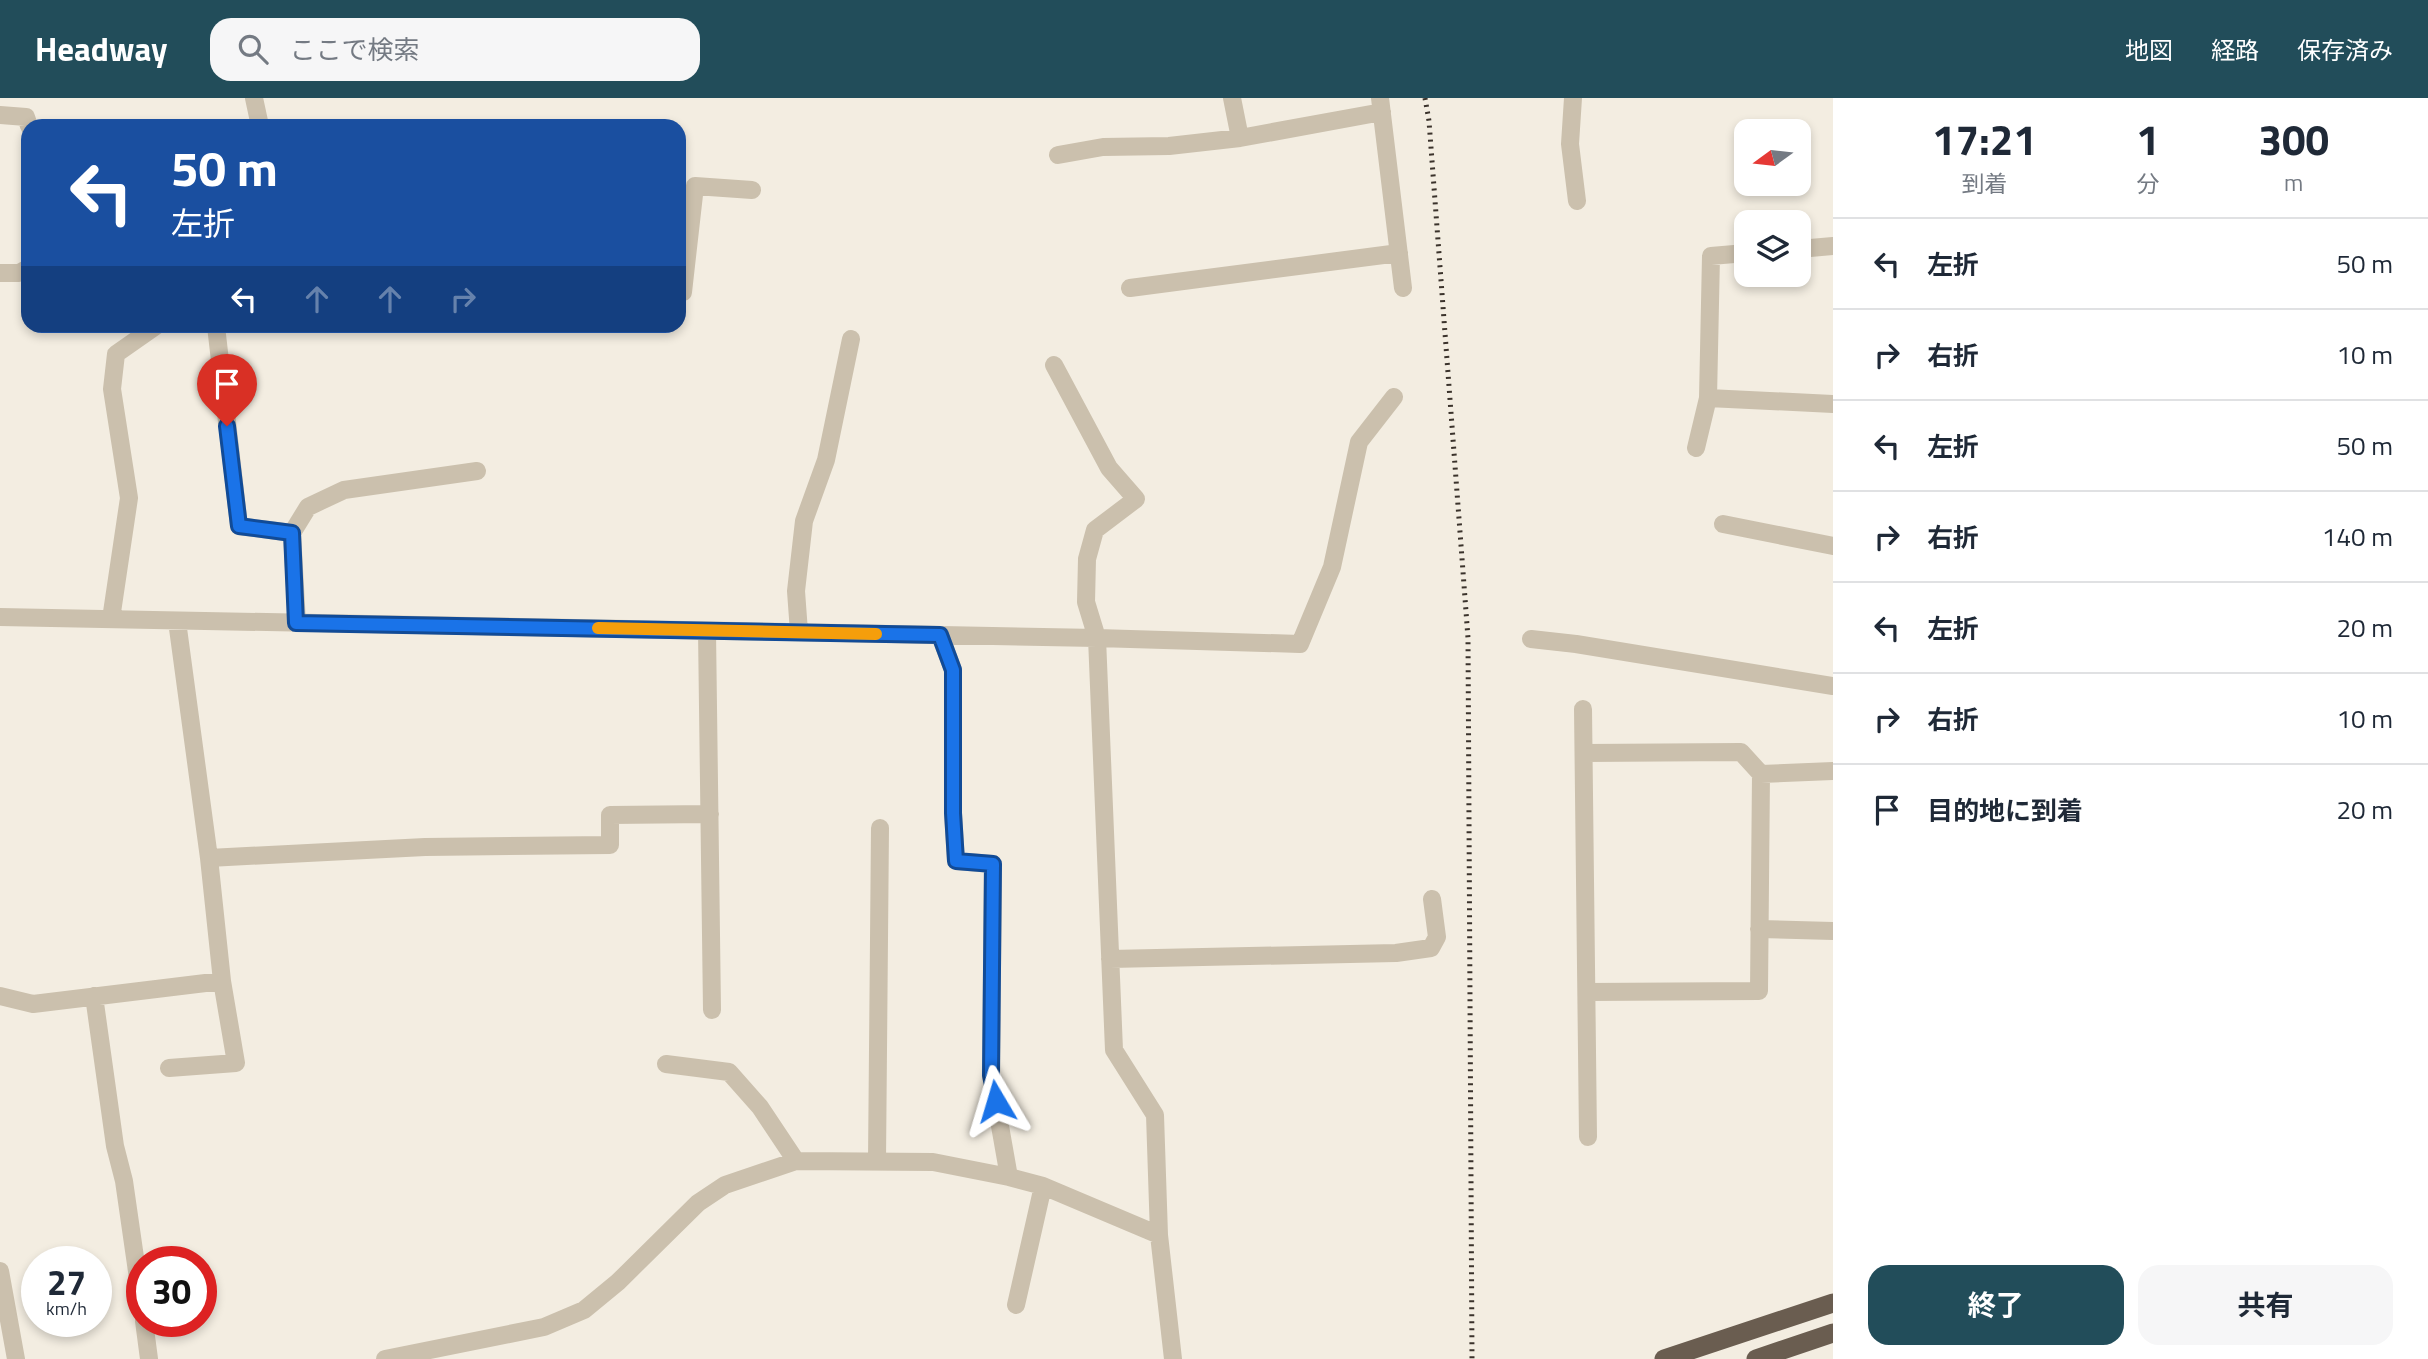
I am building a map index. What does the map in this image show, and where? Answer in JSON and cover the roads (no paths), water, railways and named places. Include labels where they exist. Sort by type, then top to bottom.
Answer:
[{"type":"highway","points":[[1664,1359],[1833,1303]]},
{"type":"highway","points":[[1756,1359],[1833,1334]]},
{"type":"street","points":[[254,98],[258,119]]},
{"type":"street","points":[[1232,98],[1240,138]]},
{"type":"street","points":[[1573,98],[1570,144],[1577,201]]},
{"type":"street","points":[[1058,155],[1103,147],[1169,146],[1240,138],[1381,105],[1403,288]]},
{"type":"street","points":[[0,115],[27,119]]},
{"type":"street","points":[[686,266],[695,186],[752,190]]},
{"type":"street","points":[[1811,248],[1833,246]]},
{"type":"street","points":[[1130,288],[1399,253]]},
{"type":"street","points":[[1696,448],[1709,398],[1711,256],[1734,254]]},
{"type":"street","points":[[0,274],[21,272]]},
{"type":"street","points":[[111,619],[129,498],[113,389],[116,354],[146,333]]},
{"type":"street","points":[[217,333],[239,526],[292,533]]},
{"type":"street","points":[[799,632],[796,591],[804,521],[826,460],[851,339]]},
{"type":"street","points":[[1054,365],[1109,468],[1136,499],[1095,530],[1087,559],[1086,602],[1097,638],[1114,1050],[1154,1115],[1159,1235],[1173,1359]]},
{"type":"street","points":[[0,617],[1300,644],[1332,567],[1359,442],[1395,397]]},
{"type":"street","points":[[1709,398],[1833,404]]},
{"type":"street","points":[[296,623],[292,533],[308,507],[344,490],[477,471]]},
{"type":"street","points":[[1723,524],[1833,546]]},
{"type":"street","points":[[169,1068],[236,1063],[222,981],[209,858],[177,621]]},
{"type":"street","points":[[707,631],[712,1010]]},
{"type":"street","points":[[940,635],[953,670],[953,813],[956,861],[993,864],[991,1075],[1009,1178]]},
{"type":"street","points":[[1531,639],[1590,646],[1833,686]]},
{"type":"street","points":[[1583,709],[1588,1137]]},
{"type":"street","points":[[1584,753],[1741,752],[1761,774],[1759,991],[1587,992]]},
{"type":"street","points":[[1761,774],[1833,771]]},
{"type":"street","points":[[209,858],[425,846],[610,845],[610,815],[710,814]]},
{"type":"street","points":[[877,1161],[880,828]]},
{"type":"street","points":[[1111,959],[1396,953],[1431,948],[1437,937],[1432,899]]},
{"type":"street","points":[[1759,929],[1833,932]]},
{"type":"street","points":[[0,996],[33,1004],[222,981]]},
{"type":"street","points":[[94,996],[115,1146],[124,1181],[133,1246]]},
{"type":"street","points":[[666,1064],[729,1072],[760,1107],[796,1161]]},
{"type":"street","points":[[385,1359],[544,1326],[584,1310],[618,1282],[698,1203],[725,1185],[796,1161],[933,1163],[1009,1178],[1043,1186],[1159,1235]]},
{"type":"street","points":[[1016,1305],[1043,1186]]},
{"type":"street","points":[[0,1276],[16,1359]]},
{"type":"street","points":[[146,1337],[149,1359]]},
{"type":"railway","points":[[1425,98],[1429,121],[1468,638],[1472,1359]]}]
